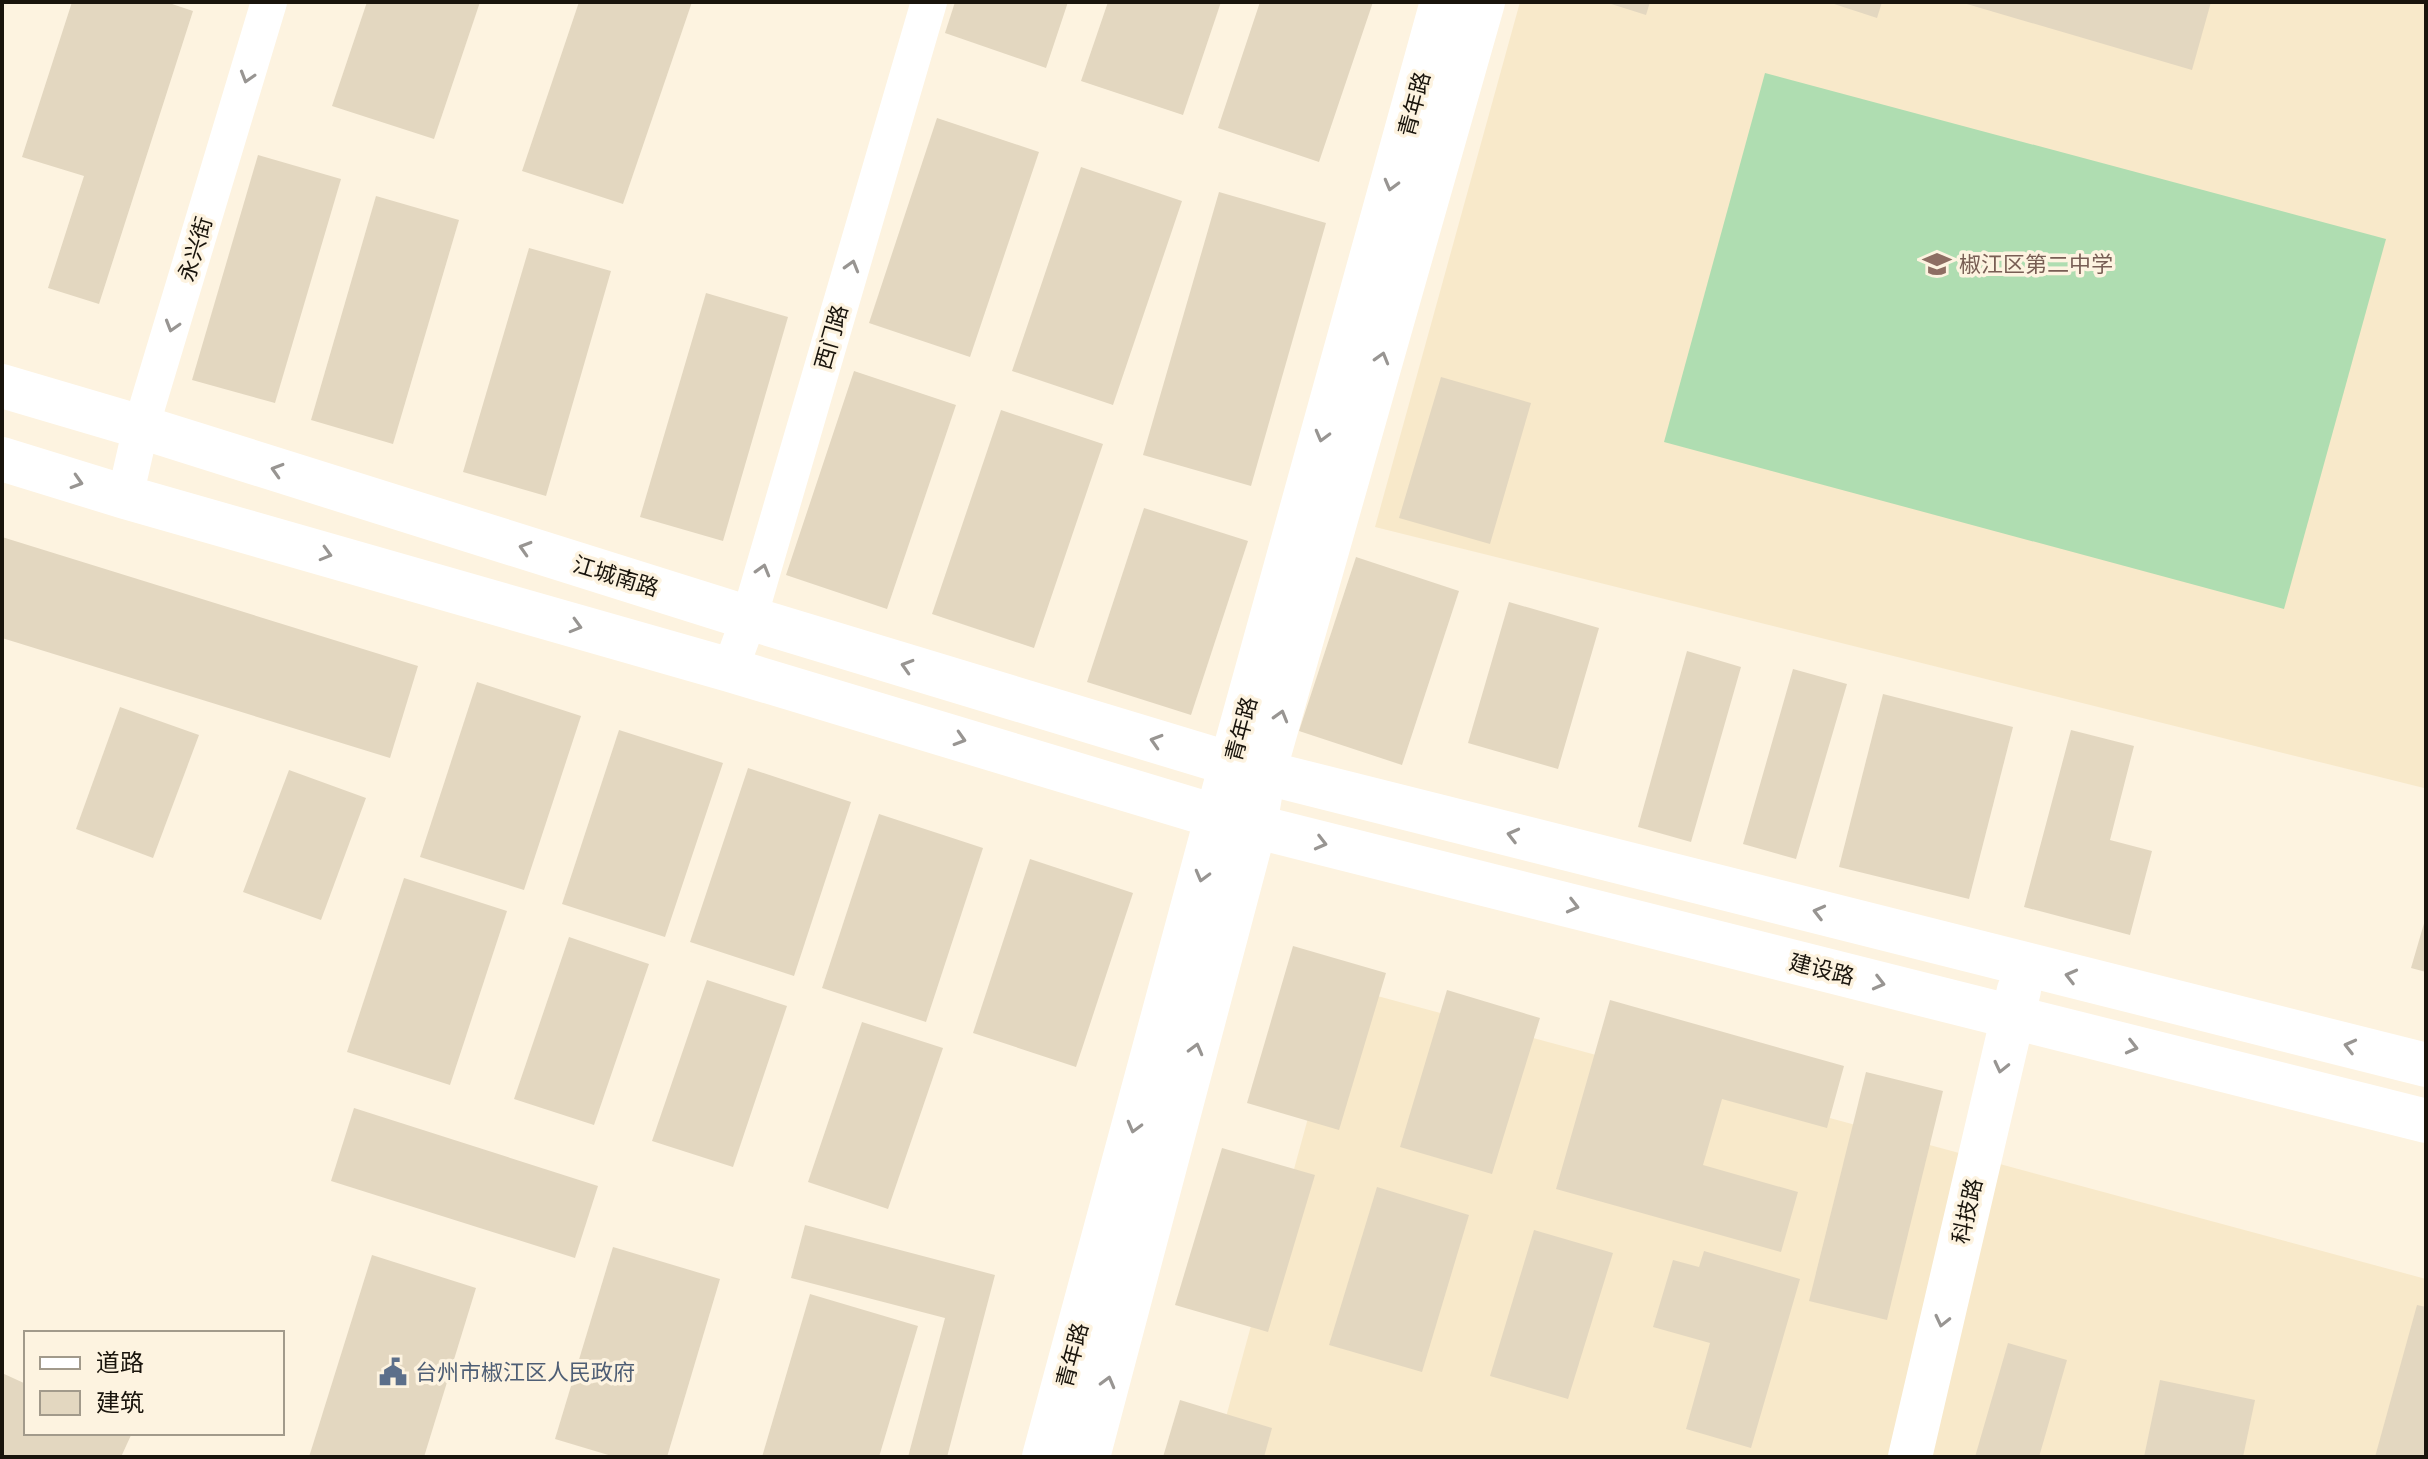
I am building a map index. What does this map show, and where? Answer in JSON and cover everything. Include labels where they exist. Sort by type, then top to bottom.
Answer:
[{"type":"main road","name":"青年路","points":[[1044,1457],[1237,821],[1442,2]]},
{"type":"main road","points":[[1483,2],[1248,768],[2426,1065]]},
{"type":"main road","name":"江城南路","points":[[2,386],[749,618],[1248,768]]},
{"type":"main road","points":[[2,459],[1237,821],[1088,1457]]},
{"type":"main road","name":"建设路","points":[[1237,821],[2426,1121]]},
{"type":"main road","name":"科技路","points":[[1910,1457],[2024,964]]},
{"type":"street","name":"永兴街","points":[[125,497],[141,427],[269,2]]},
{"type":"street","name":"西门路","points":[[730,670],[749,618],[929,2]]},
{"type":"shaded area","name":"椒江区第二中学","points":[[1520,2],[2426,2],[2424,788],[1375,527]]},
{"type":"shaded area","points":[[1344,987],[2426,1279],[2426,1457],[1215,1457]]},
{"type":"green space","points":[[1765,73],[2386,239],[2284,609],[1664,442]]},
{"type":"building","points":[[72,2],[166,2],[193,11],[99,304],[48,288],[84,176],[22,157]]},
{"type":"building","points":[[367,2],[480,2],[434,139],[332,106]]},
{"type":"building","points":[[579,2],[692,2],[623,204],[522,171]]},
{"type":"building","points":[[955,2],[1068,2],[1046,68],[945,33]]},
{"type":"building","points":[[1108,2],[1221,2],[1183,115],[1081,81]]},
{"type":"building","points":[[1260,2],[1373,2],[1319,162],[1218,128]]},
{"type":"building","points":[[1605,2],[1650,2],[1646,15]]},
{"type":"building","points":[[1828,2],[1882,2],[1877,18]]},
{"type":"building","points":[[1960,2],[2211,2],[2192,70]]},
{"type":"building","points":[[937,118],[1039,152],[970,357],[869,323]]},
{"type":"building","points":[[258,155],[341,179],[275,403],[192,380]]},
{"type":"building","points":[[1081,167],[1182,201],[1113,405],[1012,371]]},
{"type":"building","points":[[1219,192],[1326,223],[1251,486],[1143,455]]},
{"type":"building","points":[[376,196],[459,220],[393,444],[311,420]]},
{"type":"building","points":[[529,248],[611,271],[546,496],[463,472]]},
{"type":"building","points":[[706,293],[788,317],[723,541],[640,517]]},
{"type":"building","points":[[854,371],[956,405],[887,609],[786,575]]},
{"type":"building","points":[[1441,377],[1531,403],[1490,544],[1399,518]]},
{"type":"building","points":[[1001,410],[1103,444],[1034,648],[932,614]]},
{"type":"building","points":[[1144,508],[1248,541],[1191,715],[1087,682]]},
{"type":"building","points":[[2,537],[418,666],[390,758],[2,638]]},
{"type":"building","points":[[1356,557],[1459,591],[1402,765],[1299,731]]},
{"type":"building","points":[[1509,602],[1599,628],[1558,769],[1468,743]]},
{"type":"building","points":[[1687,651],[1741,667],[1691,842],[1638,827]]},
{"type":"building","points":[[1793,669],[1847,684],[1796,859],[1743,844]]},
{"type":"building","points":[[477,682],[581,716],[524,890],[420,857]]},
{"type":"building","points":[[1883,694],[2013,727],[1969,899],[1839,867]]},
{"type":"building","points":[[120,707],[199,735],[153,858],[76,829]]},
{"type":"building","points":[[619,730],[723,763],[665,937],[562,904]]},
{"type":"building","points":[[2071,730],[2134,746],[2110,840],[2152,851],[2130,935],[2024,907]]},
{"type":"building","points":[[748,768],[851,802],[794,976],[690,942]]},
{"type":"building","points":[[289,770],[366,798],[321,920],[243,892]]},
{"type":"building","points":[[879,814],[983,848],[926,1022],[822,988]]},
{"type":"building","points":[[1030,859],[1133,893],[1076,1067],[973,1033]]},
{"type":"building","points":[[404,878],[507,911],[450,1085],[347,1052]]},
{"type":"building","points":[[2426,920],[2426,972],[2411,968]]},
{"type":"building","points":[[569,937],[649,964],[594,1125],[514,1099]]},
{"type":"building","points":[[1293,946],[1386,973],[1339,1130],[1247,1103]]},
{"type":"building","points":[[707,980],[787,1006],[733,1167],[652,1141]]},
{"type":"building","points":[[1447,990],[1540,1018],[1492,1174],[1400,1147]]},
{"type":"building","points":[[1610,1000],[1844,1066],[1827,1128],[1722,1099],[1703,1165],[1798,1192],[1781,1252],[1556,1189]]},
{"type":"building","points":[[862,1022],[943,1048],[888,1209],[808,1182]]},
{"type":"building","points":[[1866,1072],[1943,1091],[1887,1320],[1809,1301]]},
{"type":"building","points":[[354,1108],[598,1186],[575,1258],[331,1181]]},
{"type":"building","points":[[1222,1148],[1315,1175],[1268,1332],[1175,1305]]},
{"type":"building","points":[[1377,1187],[1469,1215],[1422,1372],[1329,1345]]},
{"type":"building","points":[[805,1225],[995,1275],[947,1457],[908,1457],[945,1318],[791,1278]]},
{"type":"building","points":[[1534,1230],[1613,1253],[1568,1399],[1490,1376]]},
{"type":"building","points":[[613,1247],[720,1279],[667,1457],[615,1457],[555,1439]]},
{"type":"building","points":[[1704,1251],[1800,1279],[1751,1448],[1686,1429],[1710,1343],[1653,1327],[1673,1260],[1699,1267]]},
{"type":"building","name":"台州市椒江区人民政府","points":[[372,1255],[476,1288],[424,1457],[309,1457]]},
{"type":"building","points":[[810,1294],[918,1326],[879,1457],[762,1457]]},
{"type":"building","points":[[2417,1305],[2426,1307],[2426,1457],[2375,1457]]},
{"type":"building","points":[[2008,1343],[2067,1360],[2039,1457],[1975,1457]]},
{"type":"building","points":[[2,1373],[24,1383],[24,1435],[131,1435],[121,1457],[2,1457]]},
{"type":"building","points":[[2160,1380],[2255,1400],[2243,1457],[2144,1457]]},
{"type":"building","points":[[1180,1400],[1272,1428],[1264,1457],[1163,1457]]},
{"type":"place","name":"椒江区第二中学","points":[[1937,264]]},
{"type":"place","name":"台州市椒江区人民政府","points":[[393,1372]]}]
